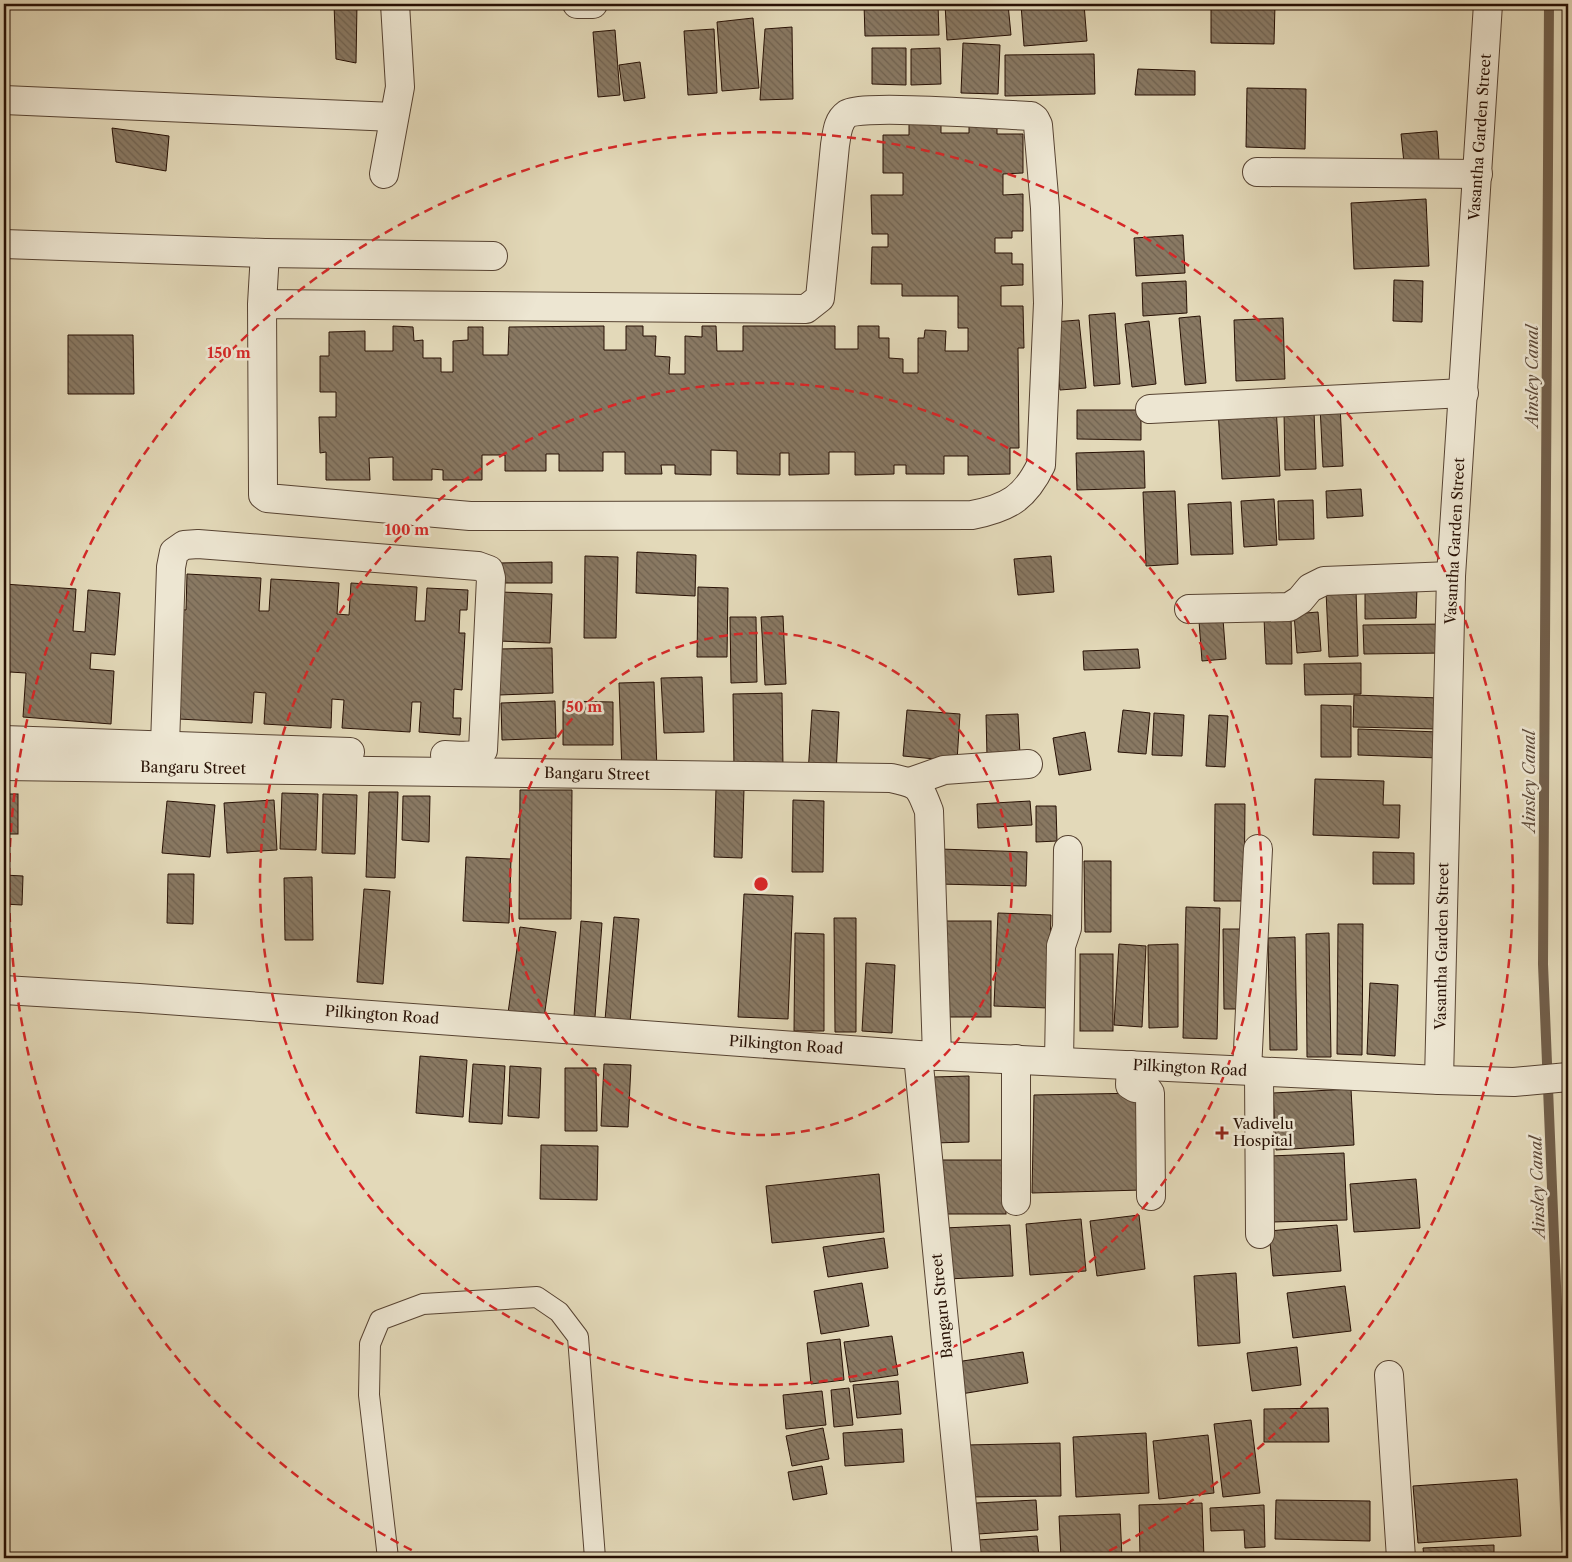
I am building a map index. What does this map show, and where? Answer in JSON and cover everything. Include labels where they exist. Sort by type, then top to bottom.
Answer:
[{"type":"street","points":[[384,174],[400,87],[395,4]]},
{"type":"street","points":[[577,4],[592,4]]},
{"type":"street","name":"Vasantha Garden Street","points":[[1439,1080],[1451,576],[1488,4]]},
{"type":"street","points":[[4,100],[394,117]]},
{"type":"street","points":[[262,304],[806,309],[820,298],[835,145],[839,124],[847,114],[856,110],[896,110],[1031,116],[1038,125],[1045,208],[1048,303],[1041,466],[1033,482],[1020,496],[994,510],[972,515],[470,516],[267,498],[263,490],[262,304],[265,252]]},
{"type":"street","points":[[1257,172],[1478,174]]},
{"type":"street","points":[[4,244],[265,252],[493,256]]},
{"type":"street","points":[[1150,409],[1464,393]]},
{"type":"street","points":[[4,740],[456,756],[479,754],[483,750],[492,578],[489,570],[478,566],[198,544],[184,545],[174,552],[171,566],[165,745]]},
{"type":"street","points":[[1190,609],[1289,607],[1300,600],[1310,588],[1324,581],[1451,576]]},
{"type":"street","points":[[910,782],[944,770],[1028,764]]},
{"type":"street","name":"Bangaru Street","points":[[4,766],[891,778],[910,782],[921,791],[929,812],[927,1055],[967,1558]]},
{"type":"street","points":[[1258,849],[1253,1071],[1260,1234]]},
{"type":"street","points":[[1059,1061],[1062,946],[1067,928],[1068,850]]},
{"type":"street","name":"Pilkington Road","points":[[4,990],[159,999],[1016,1060],[1439,1080],[1514,1082],[1568,1077]]},
{"type":"street","points":[[1016,1060],[1016,1201]]},
{"type":"street","points":[[1131,1064],[1130,1085],[1135,1088],[1147,1089],[1150,1093],[1151,1196]]},
{"type":"street","points":[[1389,1375],[1401,1558]]},
{"type":"lane","points":[[388,1558],[369,1395],[370,1344],[380,1320],[423,1304],[537,1297],[559,1312],[578,1338],[596,1558]]},
{"type":"building","points":[[334,4],[357,4],[356,63],[336,59]]},
{"type":"building","points":[[864,4],[938,4],[939,35],[865,36]]},
{"type":"building","points":[[945,4],[1008,4],[1011,35],[947,40]]},
{"type":"building","points":[[1021,4],[1084,4],[1087,41],[1024,46]]},
{"type":"building","points":[[1211,4],[1275,4],[1274,44],[1211,43]]},
{"type":"building","points":[[753,18],[759,88],[722,91],[717,22]]},
{"type":"building","points":[[792,27],[793,99],[760,100],[765,29]]},
{"type":"building","points":[[714,29],[717,93],[688,95],[684,31]]},
{"type":"building","points":[[615,30],[620,95],[598,97],[593,32]]},
{"type":"building","points":[[963,43],[1000,45],[998,94],[961,93]]},
{"type":"building","points":[[872,48],[906,48],[906,85],[872,84]]},
{"type":"building","points":[[940,48],[941,84],[911,85],[911,49]]},
{"type":"building","points":[[1094,54],[1095,94],[1005,96],[1005,55]]},
{"type":"building","points":[[640,62],[645,98],[624,101],[619,65]]},
{"type":"building","points":[[1138,69],[1195,71],[1195,95],[1135,95]]},
{"type":"building","points":[[1247,88],[1306,89],[1305,149],[1246,147]]},
{"type":"building","points":[[941,123],[941,133],[969,133],[969,123],[997,123],[997,134],[1023,134],[1023,173],[1003,174],[1003,195],[1023,194],[1023,231],[1012,231],[1012,238],[995,238],[995,253],[1012,253],[1012,264],[1023,264],[1023,285],[1001,286],[1001,306],[1023,306],[1024,348],[1018,348],[1019,448],[1010,448],[1010,474],[968,475],[968,456],[944,456],[944,474],[906,474],[906,465],[894,465],[894,474],[855,475],[855,452],[829,452],[829,474],[789,475],[789,453],[780,453],[780,475],[737,474],[737,451],[711,450],[711,475],[675,474],[675,465],[661,465],[662,474],[625,474],[625,452],[603,452],[603,471],[559,471],[559,454],[546,454],[546,471],[505,471],[505,455],[482,455],[482,480],[443,480],[443,470],[432,469],[432,480],[393,480],[393,457],[369,458],[370,480],[326,480],[326,452],[320,453],[319,417],[336,417],[336,392],[320,392],[320,356],[329,356],[329,332],[365,331],[365,351],[393,351],[393,326],[413,327],[414,341],[423,340],[423,358],[441,358],[441,372],[453,372],[453,341],[468,340],[468,327],[483,327],[483,355],[508,355],[509,327],[604,326],[604,350],[626,350],[626,326],[643,326],[643,336],[656,336],[655,356],[670,357],[669,374],[685,374],[685,336],[702,337],[702,326],[716,326],[717,351],[743,351],[743,326],[835,326],[835,349],[858,349],[858,326],[879,326],[879,338],[889,338],[889,358],[903,359],[903,373],[918,373],[918,338],[924,338],[925,330],[946,331],[945,351],[968,351],[968,328],[958,328],[958,296],[902,296],[902,284],[871,284],[872,247],[888,247],[888,234],[872,234],[871,195],[903,195],[903,173],[883,173],[883,135],[909,135],[909,124]]},
{"type":"building","points":[[112,128],[169,136],[166,171],[116,162]]},
{"type":"building","points":[[1437,131],[1439,160],[1404,163],[1401,134]]},
{"type":"building","points":[[1426,199],[1429,266],[1354,269],[1351,203]]},
{"type":"building","points":[[1183,235],[1185,273],[1136,276],[1134,238]]},
{"type":"building","points":[[1394,280],[1423,281],[1422,322],[1393,321]]},
{"type":"building","points":[[1186,281],[1187,313],[1143,316],[1142,283]]},
{"type":"building","points":[[1115,313],[1120,384],[1094,386],[1089,315]]},
{"type":"building","points":[[1200,316],[1206,383],[1185,385],[1179,318]]},
{"type":"building","points":[[1283,318],[1285,379],[1236,381],[1234,320]]},
{"type":"building","points":[[1079,320],[1086,388],[1060,390],[1053,322]]},
{"type":"building","points":[[1149,321],[1156,384],[1132,387],[1125,324]]},
{"type":"building","points":[[68,335],[133,335],[134,394],[68,394]]},
{"type":"building","points":[[1340,405],[1343,466],[1323,467],[1320,406]]},
{"type":"building","points":[[1276,406],[1280,476],[1222,479],[1218,409]]},
{"type":"building","points":[[1077,410],[1141,410],[1141,440],[1077,439]]},
{"type":"building","points":[[1314,411],[1316,469],[1285,470],[1284,412]]},
{"type":"building","points":[[1144,451],[1145,488],[1077,490],[1076,453]]},
{"type":"building","points":[[1361,489],[1363,516],[1327,518],[1326,491]]},
{"type":"building","points":[[1175,491],[1178,564],[1146,566],[1143,492]]},
{"type":"building","points":[[1274,499],[1277,545],[1244,547],[1241,501]]},
{"type":"building","points":[[1313,500],[1314,539],[1279,540],[1278,501]]},
{"type":"building","points":[[1231,502],[1233,554],[1191,555],[1188,504]]},
{"type":"building","points":[[637,552],[696,555],[695,596],[636,593]]},
{"type":"building","points":[[585,556],[618,557],[616,638],[584,638]]},
{"type":"building","points":[[1051,556],[1054,592],[1018,595],[1014,559]]},
{"type":"building","points":[[552,562],[552,583],[500,583],[499,563]]},
{"type":"building","points":[[187,574],[261,578],[259,611],[269,611],[271,579],[339,583],[337,614],[349,615],[351,583],[417,587],[415,621],[425,621],[427,588],[468,590],[467,610],[460,610],[459,633],[465,633],[462,690],[454,689],[453,718],[461,718],[460,735],[419,732],[421,702],[412,702],[410,732],[342,728],[344,700],[332,699],[331,728],[264,724],[266,693],[254,692],[252,723],[179,719],[174,609],[186,610]]},
{"type":"building","points":[[4,584],[76,589],[73,631],[85,632],[88,590],[120,593],[115,655],[91,653],[90,669],[114,671],[111,724],[23,717],[26,673],[10,672],[7,716],[4,716]]},
{"type":"building","points":[[698,587],[728,588],[727,657],[697,657]]},
{"type":"building","points":[[1365,587],[1417,588],[1416,618],[1365,619]]},
{"type":"building","points":[[1356,590],[1358,656],[1329,657],[1326,591]]},
{"type":"building","points":[[501,592],[552,594],[550,643],[499,641]]},
{"type":"building","points":[[1318,612],[1321,651],[1297,653],[1294,614]]},
{"type":"building","points":[[783,616],[786,684],[765,685],[761,617]]},
{"type":"building","points":[[730,617],[756,617],[757,682],[731,683]]},
{"type":"building","points":[[1291,617],[1292,664],[1266,664],[1264,618]]},
{"type":"building","points":[[1223,619],[1226,659],[1202,661],[1199,621]]},
{"type":"building","points":[[1444,624],[1444,653],[1364,654],[1363,625]]},
{"type":"building","points":[[552,648],[553,693],[499,695],[498,649]]},
{"type":"building","points":[[1138,649],[1140,668],[1084,670],[1083,651]]},
{"type":"building","points":[[1361,663],[1361,694],[1305,695],[1304,664]]},
{"type":"building","points":[[702,677],[704,732],[664,733],[661,678]]},
{"type":"building","points":[[654,682],[657,771],[622,772],[619,683]]},
{"type":"building","points":[[782,693],[783,768],[734,769],[733,694]]},
{"type":"building","points":[[1354,695],[1440,698],[1439,729],[1353,727]]},
{"type":"building","points":[[555,701],[556,738],[502,740],[501,703]]},
{"type":"building","points":[[563,701],[613,702],[613,745],[563,745]]},
{"type":"building","points":[[1321,705],[1351,706],[1351,757],[1321,757]]},
{"type":"building","points":[[812,710],[839,712],[836,775],[808,774]]},
{"type":"building","points":[[907,710],[960,714],[957,761],[903,756]]},
{"type":"building","points":[[1123,710],[1150,713],[1146,754],[1118,752]]},
{"type":"building","points":[[1154,713],[1184,715],[1182,756],[1152,755]]},
{"type":"building","points":[[1018,714],[1020,755],[987,756],[986,715]]},
{"type":"building","points":[[1209,715],[1228,716],[1225,767],[1206,766]]},
{"type":"building","points":[[1358,729],[1439,732],[1438,758],[1358,755]]},
{"type":"building","points":[[1085,732],[1091,770],[1059,775],[1053,738]]},
{"type":"building","points":[[1315,779],[1384,781],[1383,805],[1400,805],[1399,838],[1313,835]]},
{"type":"building","points":[[716,788],[744,789],[742,858],[714,857]]},
{"type":"building","points":[[520,790],[572,790],[571,919],[519,919]]},
{"type":"building","points":[[369,792],[398,792],[395,878],[366,877]]},
{"type":"building","points":[[282,793],[318,794],[316,850],[280,849]]},
{"type":"building","points":[[4,794],[18,794],[18,834],[4,834]]},
{"type":"building","points":[[323,794],[357,795],[355,854],[322,853]]},
{"type":"building","points":[[403,796],[430,796],[429,842],[402,840]]},
{"type":"building","points":[[274,800],[277,850],[227,853],[224,803]]},
{"type":"building","points":[[793,800],[824,801],[823,872],[792,872]]},
{"type":"building","points":[[167,801],[215,805],[210,857],[162,853]]},
{"type":"building","points":[[1030,801],[1032,825],[978,828],[977,804]]},
{"type":"building","points":[[1215,804],[1245,804],[1244,901],[1214,901]]},
{"type":"building","points":[[1036,806],[1056,806],[1057,841],[1036,842]]},
{"type":"building","points":[[940,849],[1027,852],[1026,886],[938,884]]},
{"type":"building","points":[[1373,852],[1414,853],[1414,884],[1373,884]]},
{"type":"building","points":[[466,857],[511,859],[509,923],[463,921]]},
{"type":"building","points":[[1084,861],[1111,861],[1111,932],[1085,932]]},
{"type":"building","points":[[168,874],[194,874],[193,924],[167,923]]},
{"type":"building","points":[[4,875],[23,876],[22,905],[4,904]]},
{"type":"building","points":[[312,877],[313,940],[285,940],[284,878]]},
{"type":"building","points":[[364,889],[390,891],[383,984],[357,982]]},
{"type":"building","points":[[744,894],[793,896],[788,1019],[738,1017]]},
{"type":"building","points":[[1186,907],[1220,908],[1217,1039],[1183,1038]]},
{"type":"building","points":[[998,913],[1051,915],[1048,1008],[994,1006]]},
{"type":"building","points":[[614,917],[639,919],[630,1022],[605,1020]]},
{"type":"building","points":[[834,918],[856,918],[856,1032],[835,1032]]},
{"type":"building","points":[[581,921],[602,923],[595,1017],[574,1016]]},
{"type":"building","points":[[944,921],[991,921],[991,1017],[944,1017]]},
{"type":"building","points":[[1338,924],[1363,924],[1362,1055],[1337,1054]]},
{"type":"building","points":[[520,927],[556,932],[544,1018],[508,1013]]},
{"type":"building","points":[[1223,929],[1249,929],[1249,1009],[1224,1009]]},
{"type":"building","points":[[795,933],[824,934],[824,1031],[794,1031]]},
{"type":"building","points":[[1329,933],[1331,1057],[1307,1057],[1306,934]]},
{"type":"building","points":[[1295,937],[1297,1050],[1270,1050],[1268,938]]},
{"type":"building","points":[[1119,944],[1146,946],[1142,1027],[1114,1025]]},
{"type":"building","points":[[1178,944],[1178,1027],[1149,1028],[1148,945]]},
{"type":"building","points":[[1080,954],[1113,954],[1113,1031],[1080,1031]]},
{"type":"building","points":[[866,963],[895,965],[892,1033],[862,1031]]},
{"type":"building","points":[[1370,983],[1398,985],[1395,1056],[1367,1054]]},
{"type":"building","points":[[420,1056],[467,1060],[463,1117],[416,1113]]},
{"type":"building","points":[[473,1064],[505,1066],[502,1124],[469,1122]]},
{"type":"building","points":[[604,1064],[631,1065],[628,1127],[601,1126]]},
{"type":"building","points":[[510,1066],[541,1068],[539,1118],[508,1116]]},
{"type":"building","points":[[565,1068],[596,1068],[597,1131],[565,1131]]},
{"type":"building","points":[[969,1076],[969,1142],[934,1143],[933,1077]]},
{"type":"building","points":[[1351,1089],[1354,1145],[1276,1150],[1273,1093]]},
{"type":"building","points":[[1143,1093],[1142,1190],[1032,1193],[1034,1095]]},
{"type":"building","points":[[541,1145],[598,1146],[597,1200],[540,1199]]},
{"type":"building","points":[[1344,1153],[1347,1220],[1272,1222],[1270,1156]]},
{"type":"building","points":[[938,1160],[1006,1160],[1006,1214],[938,1214]]},
{"type":"building","points":[[879,1174],[884,1232],[772,1243],[766,1186]]},
{"type":"building","points":[[1416,1179],[1420,1228],[1354,1232],[1350,1184]]},
{"type":"building","points":[[1139,1215],[1145,1269],[1097,1276],[1090,1221]]},
{"type":"building","points":[[1081,1219],[1086,1271],[1030,1275],[1026,1224]]},
{"type":"building","points":[[1010,1225],[1013,1276],[947,1279],[944,1228]]},
{"type":"building","points":[[1337,1225],[1341,1271],[1273,1276],[1269,1231]]},
{"type":"building","points":[[884,1238],[888,1268],[828,1277],[823,1247]]},
{"type":"building","points":[[1236,1273],[1240,1343],[1198,1346],[1194,1276]]},
{"type":"building","points":[[862,1283],[869,1326],[821,1334],[814,1291]]},
{"type":"building","points":[[1345,1286],[1351,1331],[1293,1338],[1287,1293]]},
{"type":"building","points":[[892,1336],[898,1375],[850,1382],[844,1342]]},
{"type":"building","points":[[840,1339],[844,1380],[811,1384],[807,1343]]},
{"type":"building","points":[[1297,1347],[1301,1385],[1252,1391],[1247,1353]]},
{"type":"building","points":[[1023,1352],[1028,1383],[961,1394],[956,1362]]},
{"type":"building","points":[[898,1381],[901,1414],[857,1418],[853,1385]]},
{"type":"building","points":[[849,1388],[853,1425],[834,1427],[831,1390]]},
{"type":"building","points":[[822,1391],[826,1425],[786,1429],[783,1395]]},
{"type":"building","points":[[1328,1408],[1329,1442],[1264,1442],[1264,1409]]},
{"type":"building","points":[[1251,1420],[1260,1493],[1223,1497],[1214,1424]]},
{"type":"building","points":[[823,1428],[829,1459],[792,1466],[786,1436]]},
{"type":"building","points":[[902,1429],[904,1462],[845,1466],[843,1433]]},
{"type":"building","points":[[1146,1433],[1149,1493],[1076,1497],[1073,1437]]},
{"type":"building","points":[[1208,1435],[1214,1493],[1159,1499],[1153,1441]]},
{"type":"building","points":[[1060,1443],[1061,1496],[967,1497],[966,1445]]},
{"type":"building","points":[[822,1466],[827,1494],[793,1500],[788,1472]]},
{"type":"building","points":[[1517,1479],[1521,1536],[1418,1543],[1413,1486]]},
{"type":"building","points":[[1036,1500],[1038,1530],[978,1534],[976,1503]]},
{"type":"building","points":[[1276,1500],[1370,1501],[1370,1541],[1275,1539]]},
{"type":"building","points":[[1202,1503],[1204,1558],[1140,1558],[1139,1505]]},
{"type":"building","points":[[1264,1505],[1265,1547],[1245,1548],[1244,1530],[1211,1531],[1210,1508]]},
{"type":"building","points":[[1120,1514],[1122,1558],[1061,1558],[1059,1516]]},
{"type":"building","points":[[1037,1536],[1039,1558],[979,1558],[978,1540]]},
{"type":"building","points":[[1494,1545],[1494,1558],[1424,1558],[1423,1548]]},
{"type":"waterway","name":"Ainsley Canal","points":[[1549,4],[1543,964],[1567,1558]]},
{"type":"place","name":"Vadivelu Hospital","points":[[1222,1133]]}]
